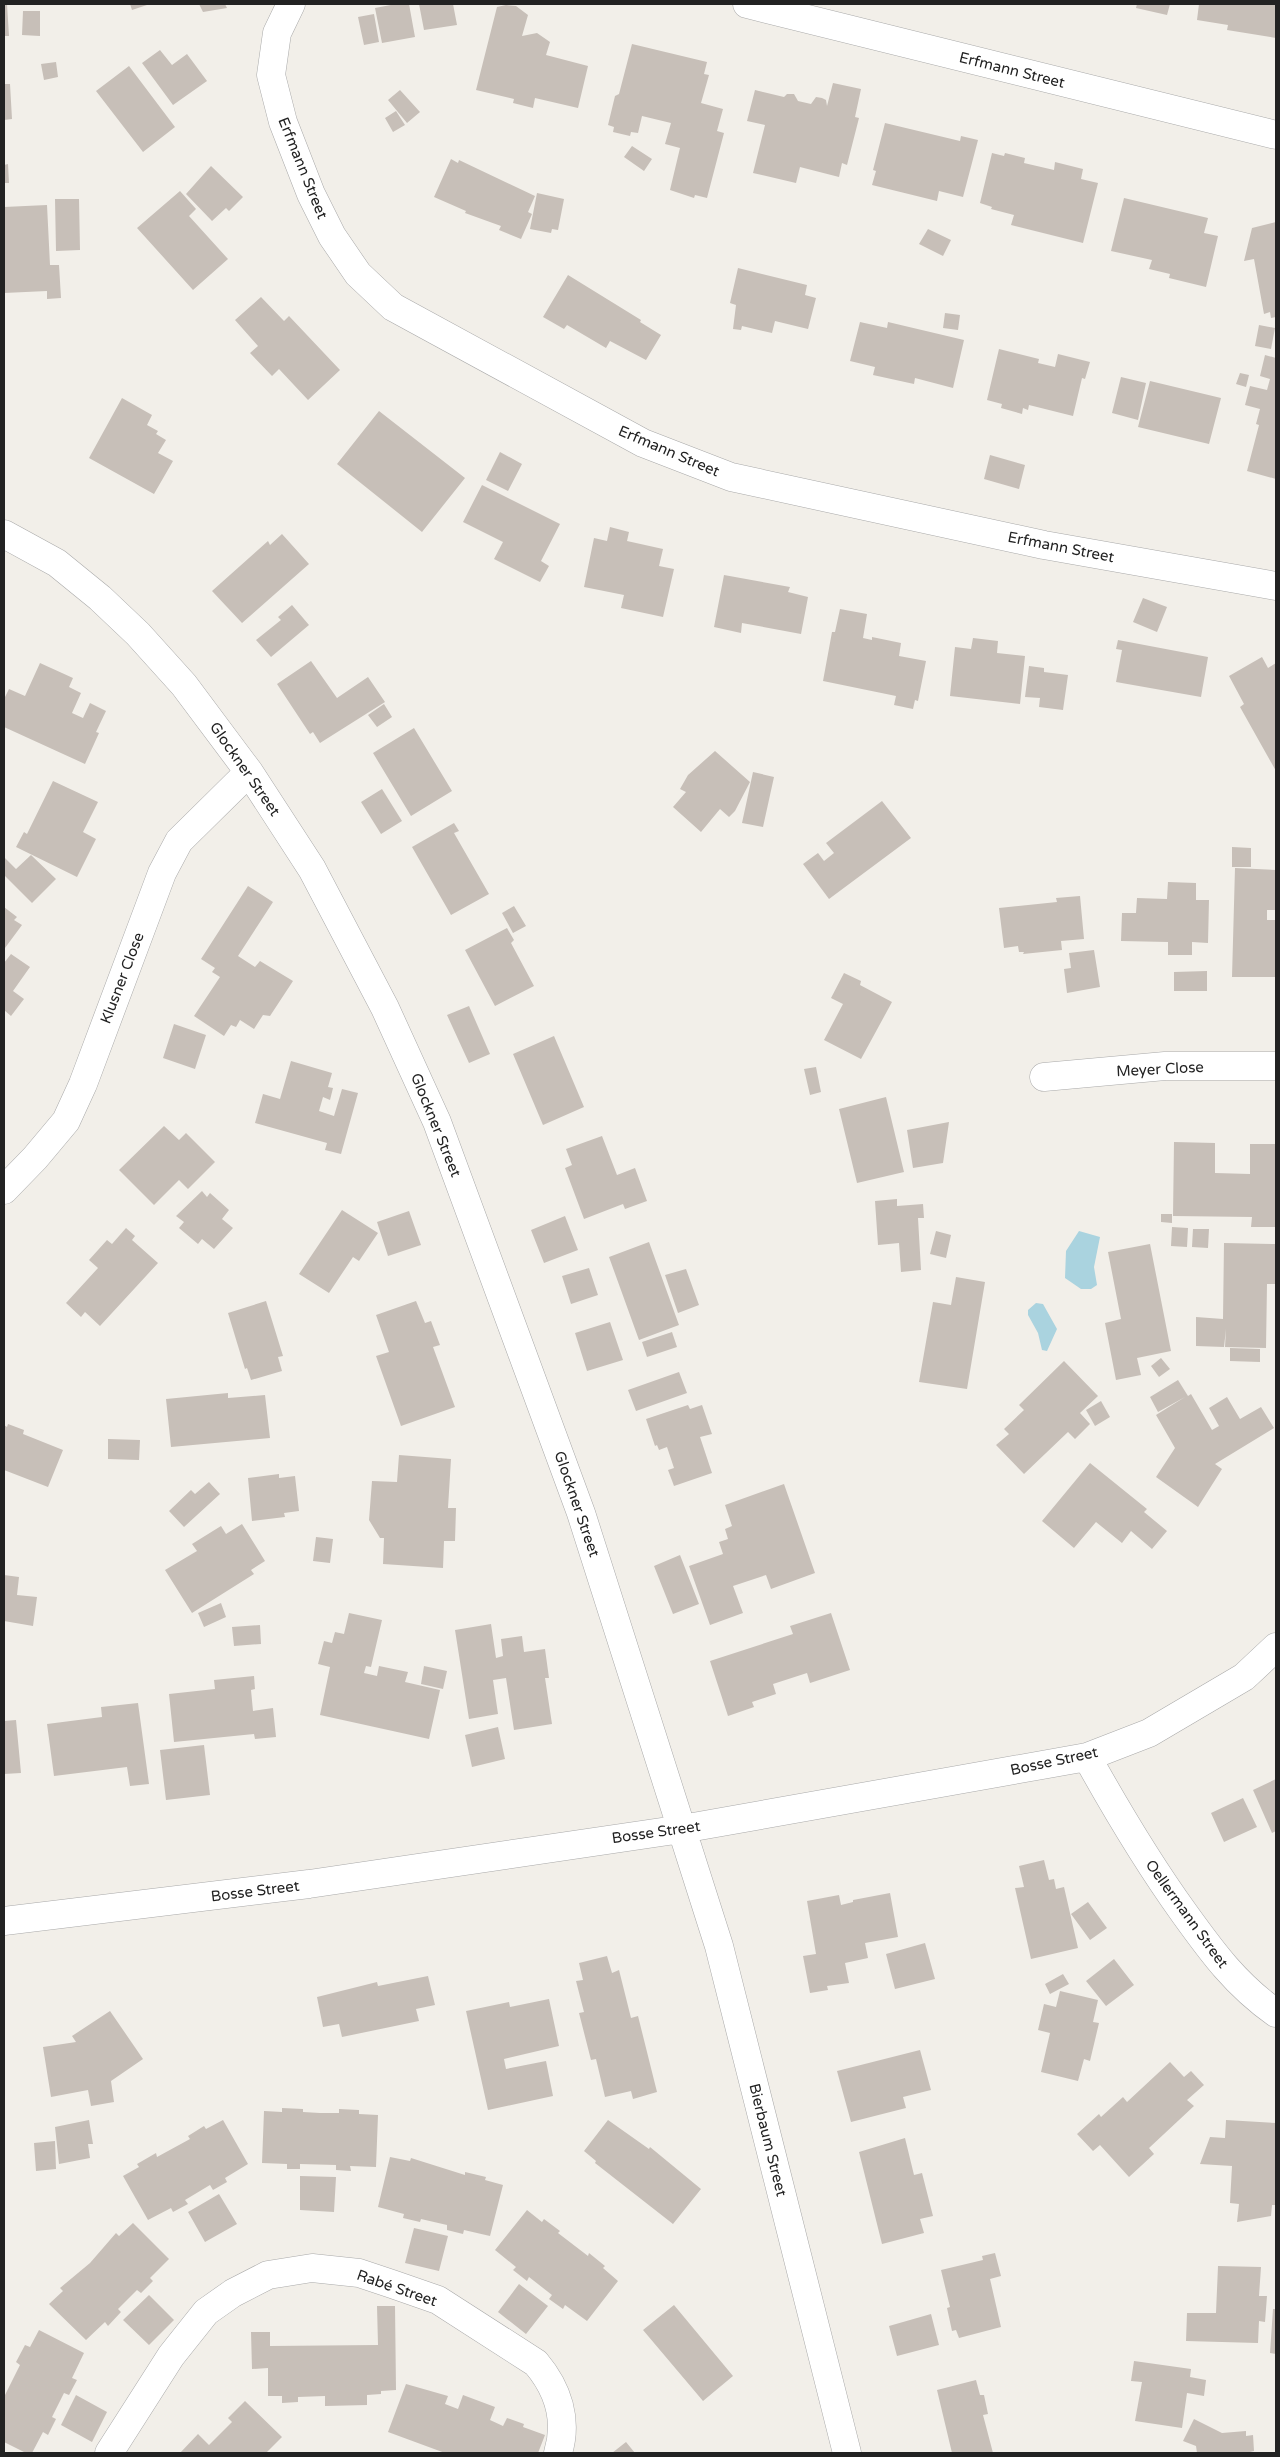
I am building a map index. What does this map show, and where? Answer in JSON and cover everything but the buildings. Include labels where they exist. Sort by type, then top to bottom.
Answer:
[{"type":"street","name":"Erfmann Street","points":[[291,4],[277,33],[272,75],[284,122],[311,194],[332,236],[358,274],[393,307],[643,443],[731,478],[1044,545],[1276,586]]},
{"type":"street","name":"Erfmann Street","points":[[747,4],[1276,135]]},
{"type":"street","name":"Glockner Street","points":[[4,534],[57,563],[100,598],[138,634],[184,685],[249,772],[312,869],[385,1008],[437,1122],[581,1514],[682,1829]]},
{"type":"street","name":"Klusner Close","points":[[4,1190],[35,1158],[66,1121],[83,1084],[162,873],[179,841],[249,772]]},
{"type":"street","name":"Meyer Close","points":[[1044,1077],[1165,1066],[1276,1066]]},
{"type":"street","name":"Bosse Street","points":[[4,1921],[309,1884],[682,1829],[1086,1757],[1149,1733],[1244,1678],[1276,1647]]},
{"type":"street","name":"Oellermann Street","points":[[1086,1757],[1126,1829],[1223,1967],[1258,2000],[1276,2013]]},
{"type":"street","name":"Bierbaum Street","points":[[682,1829],[719,1946],[847,2453]]},
{"type":"street","name":"Rabé Street","points":[[109,2453],[171,2356],[206,2312],[233,2293],[268,2275],[312,2268],[359,2274],[438,2300],[536,2363],[548,2377],[560,2405],[563,2436],[558,2453]]},
{"type":"water","points":[[1079,1231],[1100,1237],[1094,1267],[1097,1285],[1091,1289],[1081,1289],[1065,1278],[1066,1251]]},
{"type":"water","points":[[1036,1303],[1043,1304],[1057,1329],[1047,1351],[1042,1350],[1038,1333],[1028,1315],[1028,1310]]}]
